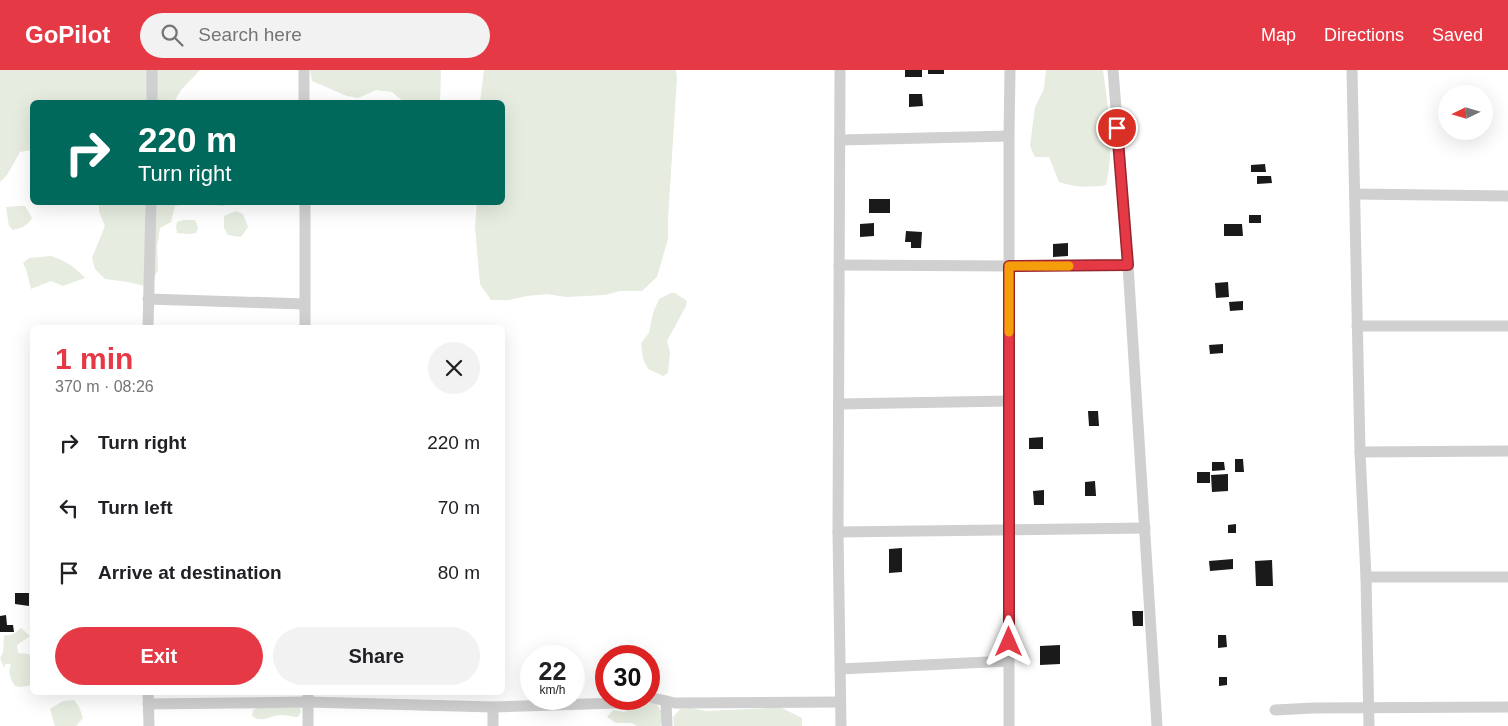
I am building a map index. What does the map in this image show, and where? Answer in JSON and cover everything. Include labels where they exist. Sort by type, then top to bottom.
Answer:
[{"type":"street","points":[[152,70],[152,100]]},
{"type":"street","points":[[304,70],[304,100]]},
{"type":"street","points":[[840,70],[838,532],[841,726]]},
{"type":"street","points":[[1009,726],[1010,70]]},
{"type":"street","points":[[1113,70],[1128,265],[1157,726]]},
{"type":"street","points":[[1352,70],[1360,452],[1366,577],[1369,726]]},
{"type":"street","points":[[840,140],[1009,136]]},
{"type":"street","points":[[1355,194],[1508,196]]},
{"type":"street","points":[[148,325],[151,205]]},
{"type":"street","points":[[304,205],[305,325]]},
{"type":"street","points":[[839,265],[1128,265]]},
{"type":"street","points":[[148,299],[305,304]]},
{"type":"street","points":[[1357,326],[1508,326]]},
{"type":"street","points":[[839,404],[1009,400]]},
{"type":"street","points":[[1360,452],[1508,451]]},
{"type":"street","points":[[838,532],[1145,528]]},
{"type":"street","points":[[1366,577],[1508,577]]},
{"type":"street","points":[[840,669],[1009,661]]},
{"type":"street","points":[[308,697],[308,726]]},
{"type":"street","points":[[149,726],[148,698],[308,697],[492,707],[595,704]]},
{"type":"street","points":[[660,700],[675,703],[840,702]]},
{"type":"street","points":[[666,701],[667,726]]},
{"type":"street","points":[[492,707],[492,726]]},
{"type":"street","points":[[1275,710],[1369,707],[1508,707]]},
{"type":"shaded area","points":[[0,70],[200,70],[181,90],[175,100],[30,100],[30,150],[20,152],[7,175],[0,182]]},
{"type":"shaded area","points":[[310,70],[441,70],[440,100],[402,100],[392,92],[376,90],[358,98],[347,96],[312,81]]},
{"type":"shaded area","points":[[484,70],[676,70],[668,239],[657,277],[642,291],[620,291],[605,295],[566,297],[547,294],[509,300],[491,300],[480,284],[475,227],[477,205],[505,205],[505,100],[480,100]]},
{"type":"shaded area","points":[[1046,70],[1103,70],[1109,113],[1110,142],[1109,171],[1106,185],[1082,186],[1059,182],[1049,157],[1035,157],[1030,146],[1035,107],[1044,89]]},
{"type":"shaded area","points":[[99,205],[181,205],[175,206],[171,222],[160,228],[157,246],[158,270],[149,287],[105,279],[95,269],[92,258],[105,226],[99,211]]},
{"type":"shaded area","points":[[25,206],[32,218],[24,226],[13,230],[9,226],[6,207]]},
{"type":"shaded area","points":[[236,211],[243,214],[248,227],[241,237],[228,235],[224,228],[224,216]]},
{"type":"shaded area","points":[[195,220],[198,227],[196,233],[177,233],[177,222]]},
{"type":"shaded area","points":[[51,256],[70,265],[85,278],[63,286],[51,281],[31,289],[23,263],[29,258]]},
{"type":"shaded area","points":[[675,293],[687,301],[667,341],[670,352],[668,373],[663,376],[648,369],[643,359],[641,343],[649,333],[653,313],[659,299]]},
{"type":"shaded area","points":[[21,628],[30,636],[17,645],[18,653],[30,655],[30,685],[15,686],[10,673],[11,664],[5,664],[4,668],[0,658],[3,653],[4,635],[15,633]]},
{"type":"shaded area","points":[[74,700],[83,718],[76,726],[55,726],[50,709],[63,701]]},
{"type":"shaded area","points":[[258,707],[300,708],[301,712],[298,717],[277,715],[259,719],[252,716],[253,710]]},
{"type":"shaded area","points":[[691,708],[706,711],[782,708],[802,718],[802,726],[674,726],[673,717],[680,709]]},
{"type":"shaded area","points":[[660,709],[665,717],[660,726],[637,726],[632,723],[616,723],[607,717],[613,710],[624,712],[628,710]]},
{"type":"building","points":[[905,70],[922,70],[922,77],[905,77]]},
{"type":"building","points":[[928,70],[944,70],[944,74],[928,74]]},
{"type":"building","points":[[909,94],[922,94],[923,106],[909,107]]},
{"type":"building","points":[[1265,164],[1266,172],[1251,172],[1251,165]]},
{"type":"building","points":[[1257,176],[1271,176],[1272,183],[1257,184]]},
{"type":"building","points":[[869,199],[890,199],[890,213],[869,213]]},
{"type":"building","points":[[1249,215],[1261,215],[1261,223],[1249,223]]},
{"type":"building","points":[[874,223],[874,236],[860,237],[860,224]]},
{"type":"building","points":[[1224,224],[1242,224],[1243,236],[1224,236]]},
{"type":"building","points":[[906,231],[922,232],[921,248],[911,248],[911,242],[905,242]]},
{"type":"building","points":[[1068,243],[1068,256],[1053,257],[1053,244]]},
{"type":"building","points":[[1228,282],[1229,297],[1216,298],[1215,283]]},
{"type":"building","points":[[1243,301],[1243,310],[1230,311],[1229,302]]},
{"type":"building","points":[[1223,344],[1223,353],[1210,354],[1209,345]]},
{"type":"building","points":[[1088,411],[1098,411],[1099,426],[1089,426]]},
{"type":"building","points":[[1043,437],[1043,449],[1029,449],[1029,438]]},
{"type":"building","points":[[1235,459],[1243,459],[1244,472],[1235,472]]},
{"type":"building","points":[[1212,462],[1224,462],[1225,470],[1212,471]]},
{"type":"building","points":[[1197,472],[1210,472],[1210,483],[1197,483]]},
{"type":"building","points":[[1228,474],[1228,491],[1212,492],[1211,475]]},
{"type":"building","points":[[1095,481],[1096,496],[1085,496],[1085,482]]},
{"type":"building","points":[[1044,490],[1044,505],[1034,505],[1033,491]]},
{"type":"building","points":[[1236,524],[1236,533],[1228,533],[1228,525]]},
{"type":"building","points":[[902,548],[902,572],[889,573],[889,549]]},
{"type":"building","points":[[1233,559],[1233,569],[1210,571],[1209,561]]},
{"type":"building","points":[[1272,560],[1273,586],[1256,586],[1255,561]]},
{"type":"building","points":[[15,593],[29,593],[29,606],[15,604]]},
{"type":"building","points":[[1132,611],[1143,611],[1143,626],[1133,626]]},
{"type":"building","points":[[6,615],[7,625],[13,625],[14,632],[0,632],[0,616]]},
{"type":"building","points":[[1218,635],[1226,635],[1227,647],[1218,648]]},
{"type":"building","points":[[1060,645],[1060,664],[1040,665],[1040,646]]},
{"type":"building","points":[[1219,677],[1227,677],[1227,685],[1219,686]]},
{"type":"slow traffic","points":[[1009,332],[1009,266],[1069,266]]},
{"type":"route","points":[[1009,642],[1009,266],[1128,265],[1117,128]]}]
